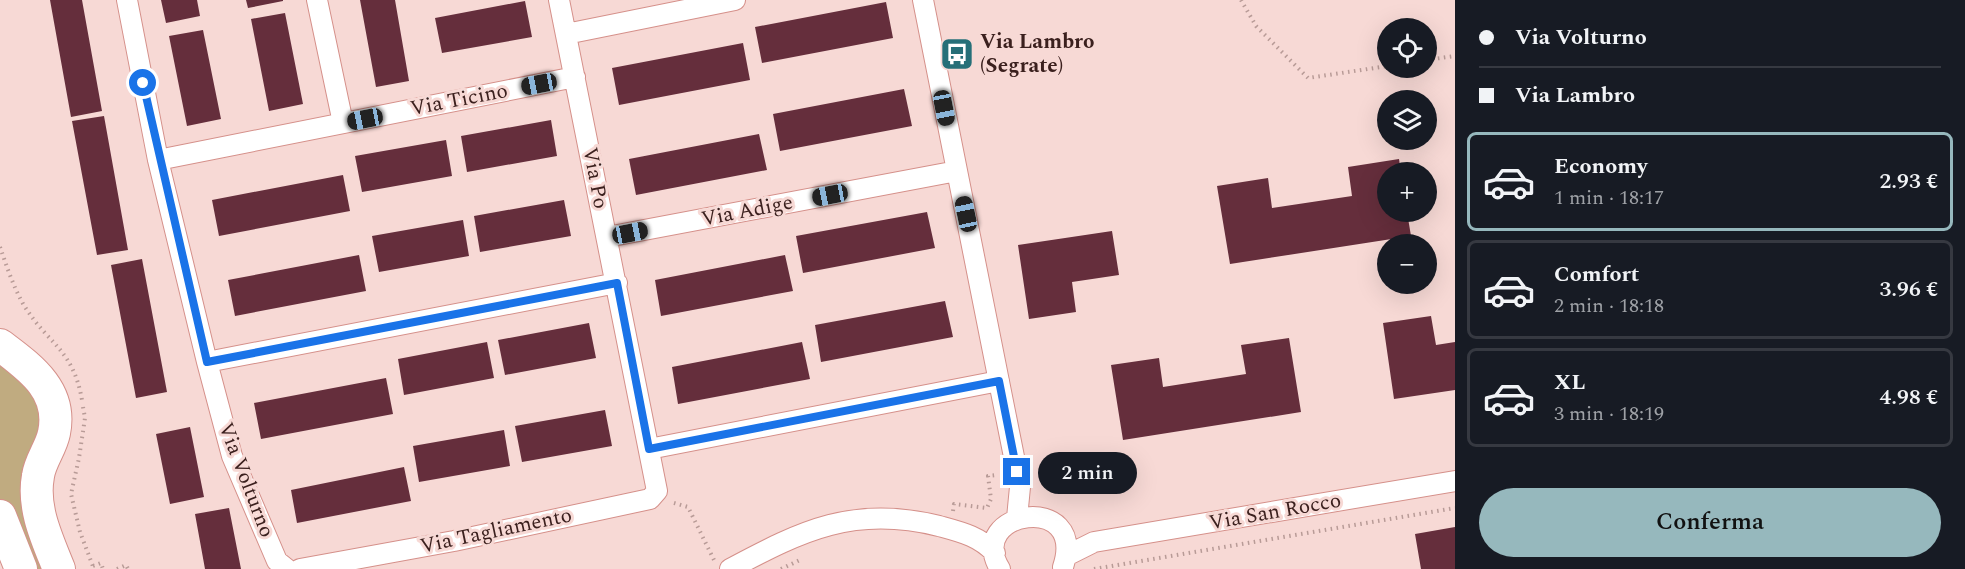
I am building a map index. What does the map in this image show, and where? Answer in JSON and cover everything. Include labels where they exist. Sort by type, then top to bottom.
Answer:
[{"type":"main road","points":[[7,353],[43,381],[52,400],[54,432],[38,475],[37,494],[40,520],[59,569]]},
{"type":"main road","points":[[0,516],[21,569]]},
{"type":"street","name":"Via Volturno","points":[[127,0],[158,160],[232,456],[277,561],[287,569]]},
{"type":"street","points":[[317,0],[343,123]]},
{"type":"street","name":"Via Po","points":[[559,0],[649,449],[657,491],[654,496]]},
{"type":"street","points":[[566,34],[735,0]]},
{"type":"street","points":[[923,0],[1019,479],[1021,503],[1010,523],[999,535],[998,561]]},
{"type":"street","name":"Via Ticino","points":[[158,160],[575,77]]},
{"type":"street","name":"Via Adige","points":[[607,237],[957,171]]},
{"type":"street","points":[[207,362],[617,283]]},
{"type":"street","points":[[649,449],[999,381]]},
{"type":"street","points":[[1019,479],[1027,501],[1039,517]]},
{"type":"street","name":"Via San Rocco","points":[[1064,554],[1094,542],[1455,482]]},
{"type":"street","name":"Via Tagliamento","points":[[300,569],[454,541],[654,496]]},
{"type":"street","points":[[730,569],[789,538],[862,518],[893,517],[973,536],[998,561]]},
{"type":"street","points":[[973,536],[1010,523],[1039,517],[1049,520],[1064,554]]},
{"type":"path","points":[[1241,0],[1256,26],[1308,78],[1377,68]]},
{"type":"path","points":[[1437,58],[1455,56]]},
{"type":"path","points":[[948,529],[954,504],[977,509],[987,508],[991,499],[988,476],[1019,479]]},
{"type":"path","points":[[654,496],[688,507],[705,539],[717,569]]},
{"type":"path","points":[[1094,569],[1455,508]]},
{"type":"path","points":[[781,569],[812,554]]},
{"type":"path","points":[[94,567],[101,563],[103,569]]},
{"type":"path","points":[[117,569],[126,566],[128,569]]},
{"type":"shaded area","points":[[0,366],[8,368],[43,406],[48,569],[26,569],[0,503]]},
{"type":"building","points":[[50,0],[82,0],[102,111],[71,117]]},
{"type":"building","points":[[161,0],[197,0],[200,16],[166,23]]},
{"type":"building","points":[[246,0],[283,0],[283,1],[248,8]]},
{"type":"building","points":[[360,0],[395,0],[409,81],[376,87]]},
{"type":"building","points":[[525,1],[532,37],[442,53],[435,18]]},
{"type":"building","points":[[886,2],[893,38],[762,63],[755,27]]},
{"type":"building","points":[[285,13],[303,104],[269,111],[251,19]]},
{"type":"building","points":[[203,30],[221,119],[187,126],[169,36]]},
{"type":"building","points":[[743,43],[750,80],[619,105],[612,68]]},
{"type":"building","points":[[904,89],[912,126],[780,151],[773,114]]},
{"type":"building","points":[[104,116],[128,250],[97,255],[72,121]]},
{"type":"building","points":[[551,120],[557,156],[467,172],[461,136]]},
{"type":"building","points":[[759,134],[767,170],[636,195],[629,159]]},
{"type":"building","points":[[446,140],[452,176],[362,192],[355,156]]},
{"type":"building","points":[[1399,159],[1399,162],[1380,162]]},
{"type":"building","points":[[1377,162],[1377,222],[1409,222],[1411,234],[1377,234],[1377,241],[1230,264],[1217,186],[1268,178],[1272,208],[1352,196],[1348,167]]},
{"type":"building","points":[[343,175],[350,211],[219,236],[212,200]]},
{"type":"building","points":[[564,200],[571,236],[480,252],[474,216]]},
{"type":"building","points":[[927,212],[935,248],[803,273],[796,236]]},
{"type":"building","points":[[463,220],[469,256],[379,272],[372,236]]},
{"type":"building","points":[[1112,231],[1119,275],[1072,282],[1076,312],[1029,319],[1018,245]]},
{"type":"building","points":[[359,255],[366,291],[235,316],[228,280]]},
{"type":"building","points":[[785,255],[793,291],[661,316],[655,280]]},
{"type":"building","points":[[142,259],[167,392],[136,398],[111,265]]},
{"type":"building","points":[[945,301],[953,337],[821,362],[815,325]]},
{"type":"building","points":[[1431,316],[1436,345],[1455,342],[1455,390],[1394,399],[1383,323]]},
{"type":"building","points":[[589,323],[596,358],[505,375],[498,340]]},
{"type":"building","points":[[1289,338],[1301,412],[1123,440],[1111,365],[1159,358],[1163,387],[1246,374],[1241,345]]},
{"type":"building","points":[[487,342],[494,378],[404,395],[398,359]]},
{"type":"building","points":[[802,342],[810,379],[678,404],[672,367]]},
{"type":"building","points":[[386,378],[393,414],[261,439],[254,403]]},
{"type":"building","points":[[605,410],[612,446],[522,462],[515,426]]},
{"type":"building","points":[[190,427],[204,497],[170,504],[156,434]]},
{"type":"building","points":[[504,430],[510,466],[419,482],[413,446]]},
{"type":"building","points":[[404,467],[411,501],[297,523],[291,490]]},
{"type":"building","points":[[229,508],[241,569],[205,569],[195,514]]},
{"type":"building","points":[[1455,527],[1455,569],[1421,569],[1415,534]]},
{"type":"place","name":"Via Lambro (Segrate)","points":[[957,54]]},
{"type":"route","points":[[143,83],[158,160],[207,362],[617,283],[649,449],[999,381],[1017,472]]}]
